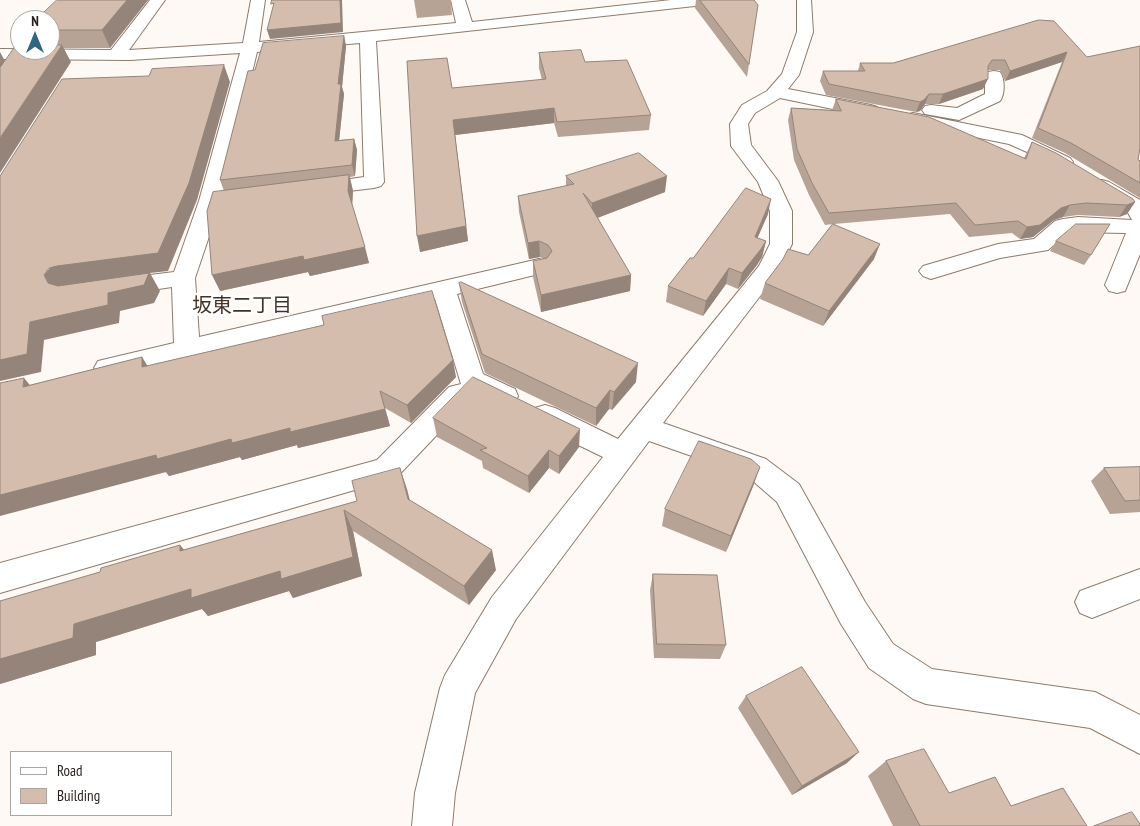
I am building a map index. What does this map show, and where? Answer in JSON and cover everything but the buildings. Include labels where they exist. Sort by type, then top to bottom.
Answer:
[{"type":"street","points":[[117,54],[158,0]]},
{"type":"street","points":[[187,349],[183,278],[220,200],[258,0]]},
{"type":"street","points":[[458,0],[465,26]]},
{"type":"street","points":[[60,54],[145,54],[250,47],[368,37],[713,0]]},
{"type":"street","points":[[432,826],[435,793],[458,688],[504,608],[769,269],[781,244],[781,211],[768,181],[742,146],[739,124],[748,109],[776,92],[790,75],[805,32],[804,0]]},
{"type":"street","points":[[297,191],[374,182],[368,37]]},
{"type":"street","points":[[76,70],[86,54]]},
{"type":"street","points":[[11,68],[17,60]]},
{"type":"street","points":[[902,105],[959,114],[994,97],[994,76]]},
{"type":"street","points":[[776,92],[1015,139],[1057,159],[1138,218]]},
{"type":"street","points":[[805,98],[865,99],[884,102]]},
{"type":"street","points":[[1118,284],[1138,218],[1140,182]]},
{"type":"street","points":[[931,271],[998,251],[1040,245],[1064,226],[1138,218]]},
{"type":"street","points":[[84,374],[539,267]]},
{"type":"street","points":[[98,290],[183,278]]},
{"type":"street","points":[[444,289],[472,380],[623,454]]},
{"type":"street","points":[[0,578],[386,469],[472,380]]},
{"type":"street","points":[[644,428],[756,467],[788,493],[853,613],[881,656],[926,686],[1095,710],[1140,735]]},
{"type":"street","points":[[1092,602],[1140,584]]},
{"type":"district","name":"坂東二丁目","points":[[242,306]]}]
